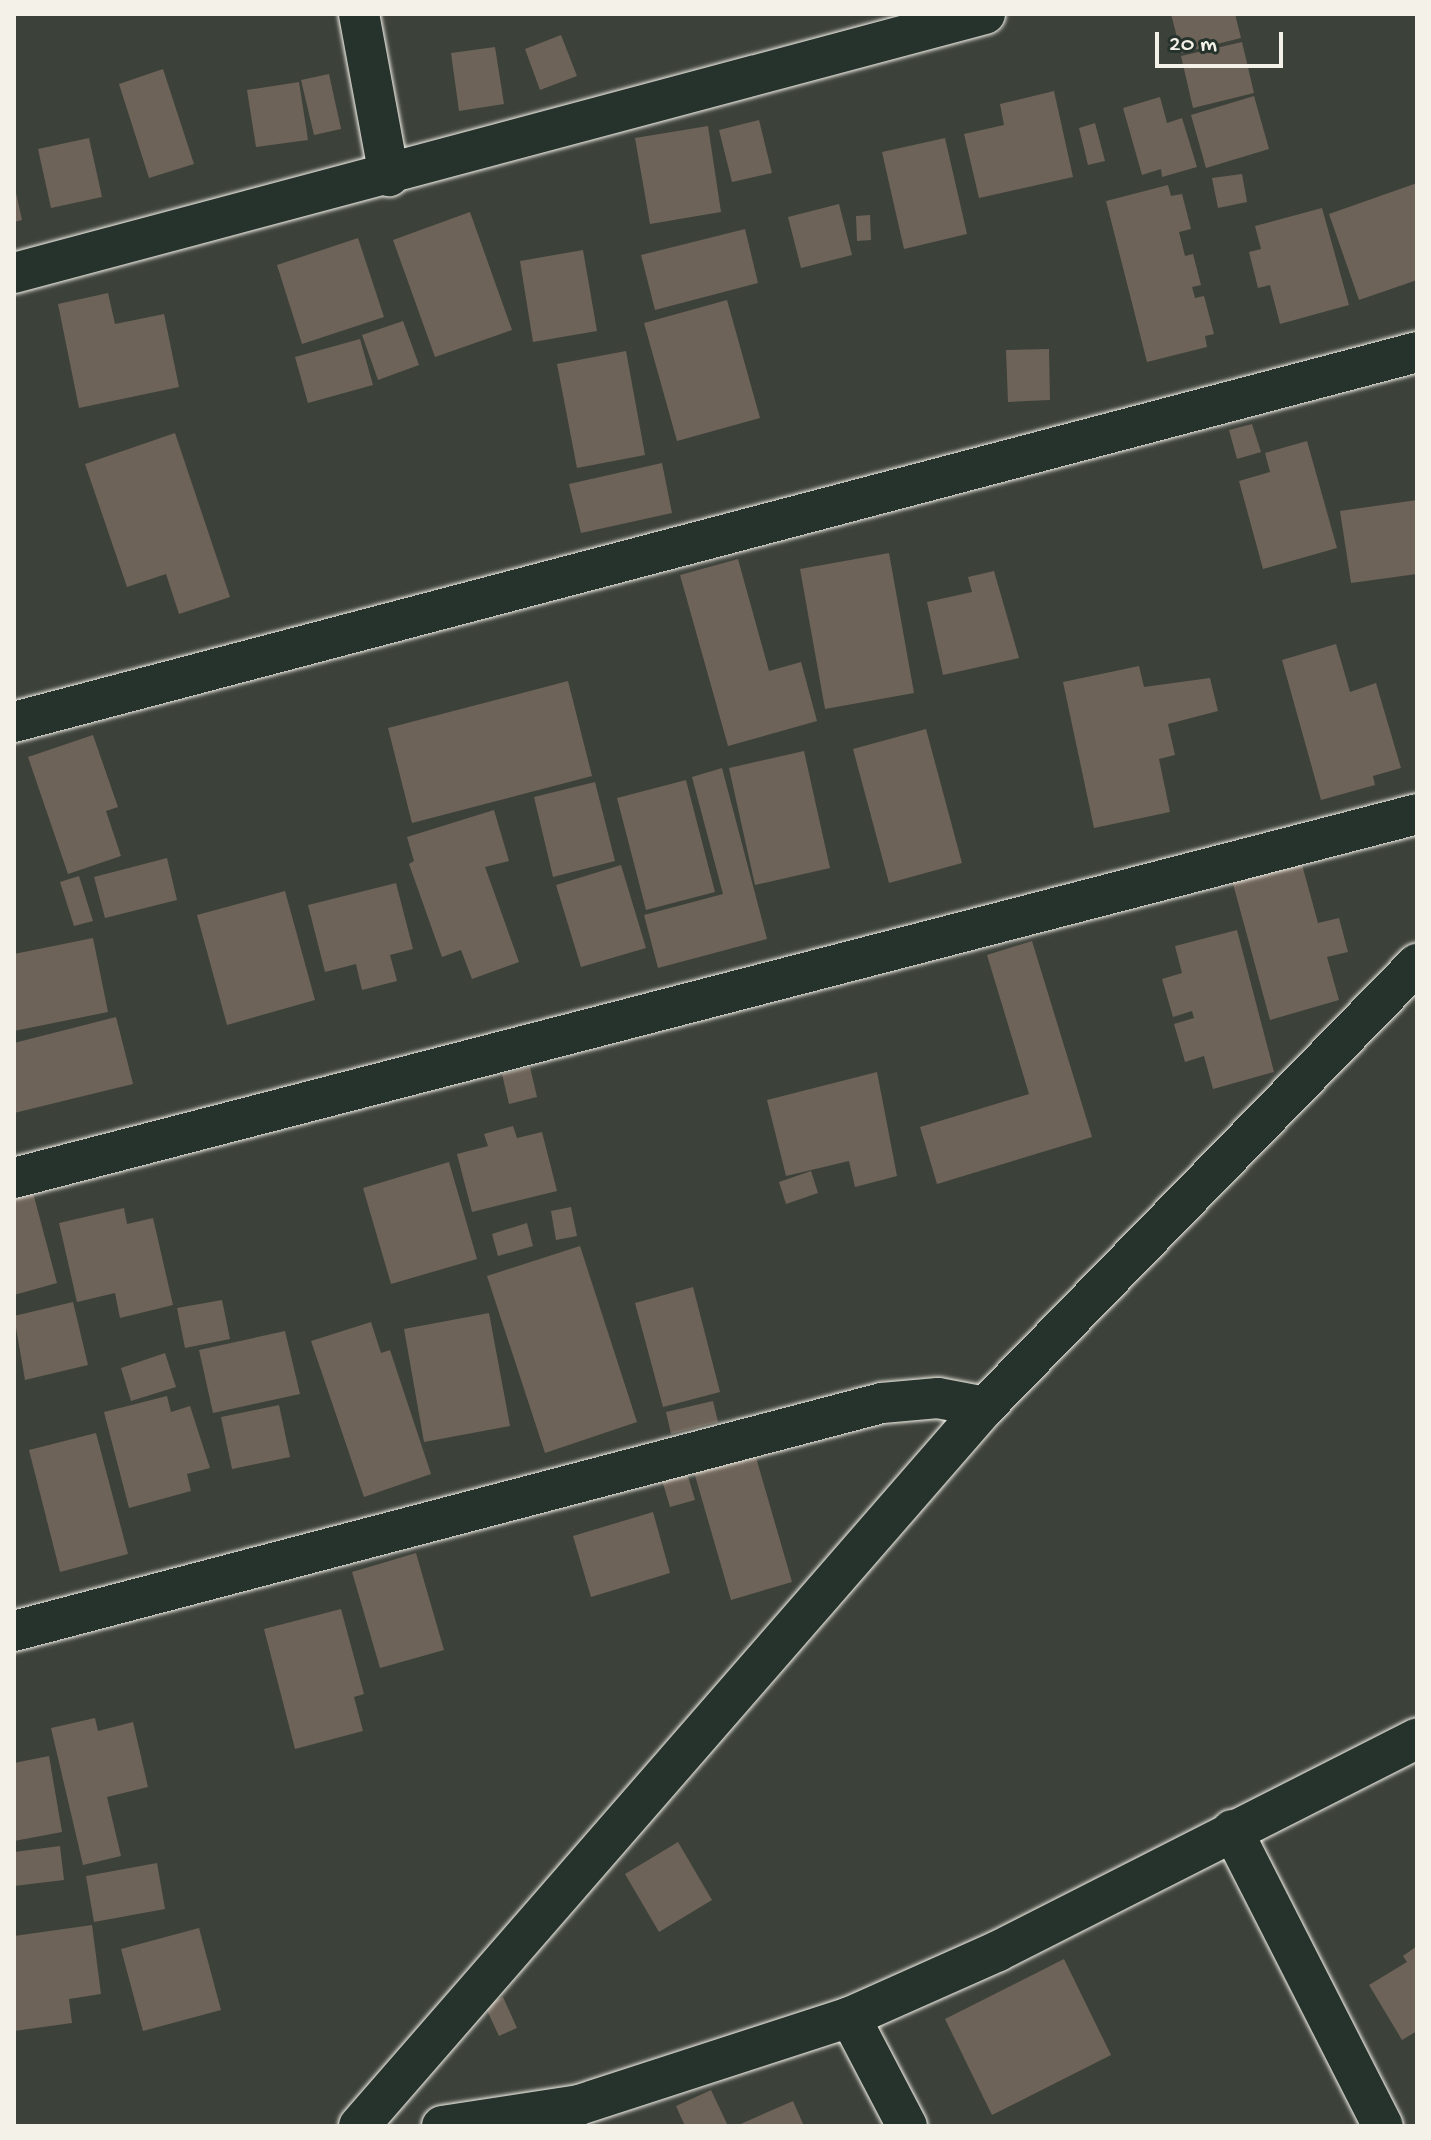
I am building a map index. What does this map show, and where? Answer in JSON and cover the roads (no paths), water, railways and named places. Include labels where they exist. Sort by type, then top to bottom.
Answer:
[{"type":"street","points":[[359,14],[389,176]]},
{"type":"street","points":[[14,273],[389,176],[985,14]]},
{"type":"street","points":[[14,722],[1417,352]]},
{"type":"street","points":[[14,1178],[1417,814]]},
{"type":"street","points":[[359,2126],[985,1407],[1417,964]]},
{"type":"street","points":[[14,1631],[882,1403],[938,1398],[985,1407]]},
{"type":"street","points":[[453,2125],[579,2105],[850,2017],[998,1951],[1417,1738]]},
{"type":"street","points":[[1232,1830],[1383,2126]]},
{"type":"street","points":[[850,2017],[907,2126]]}]
